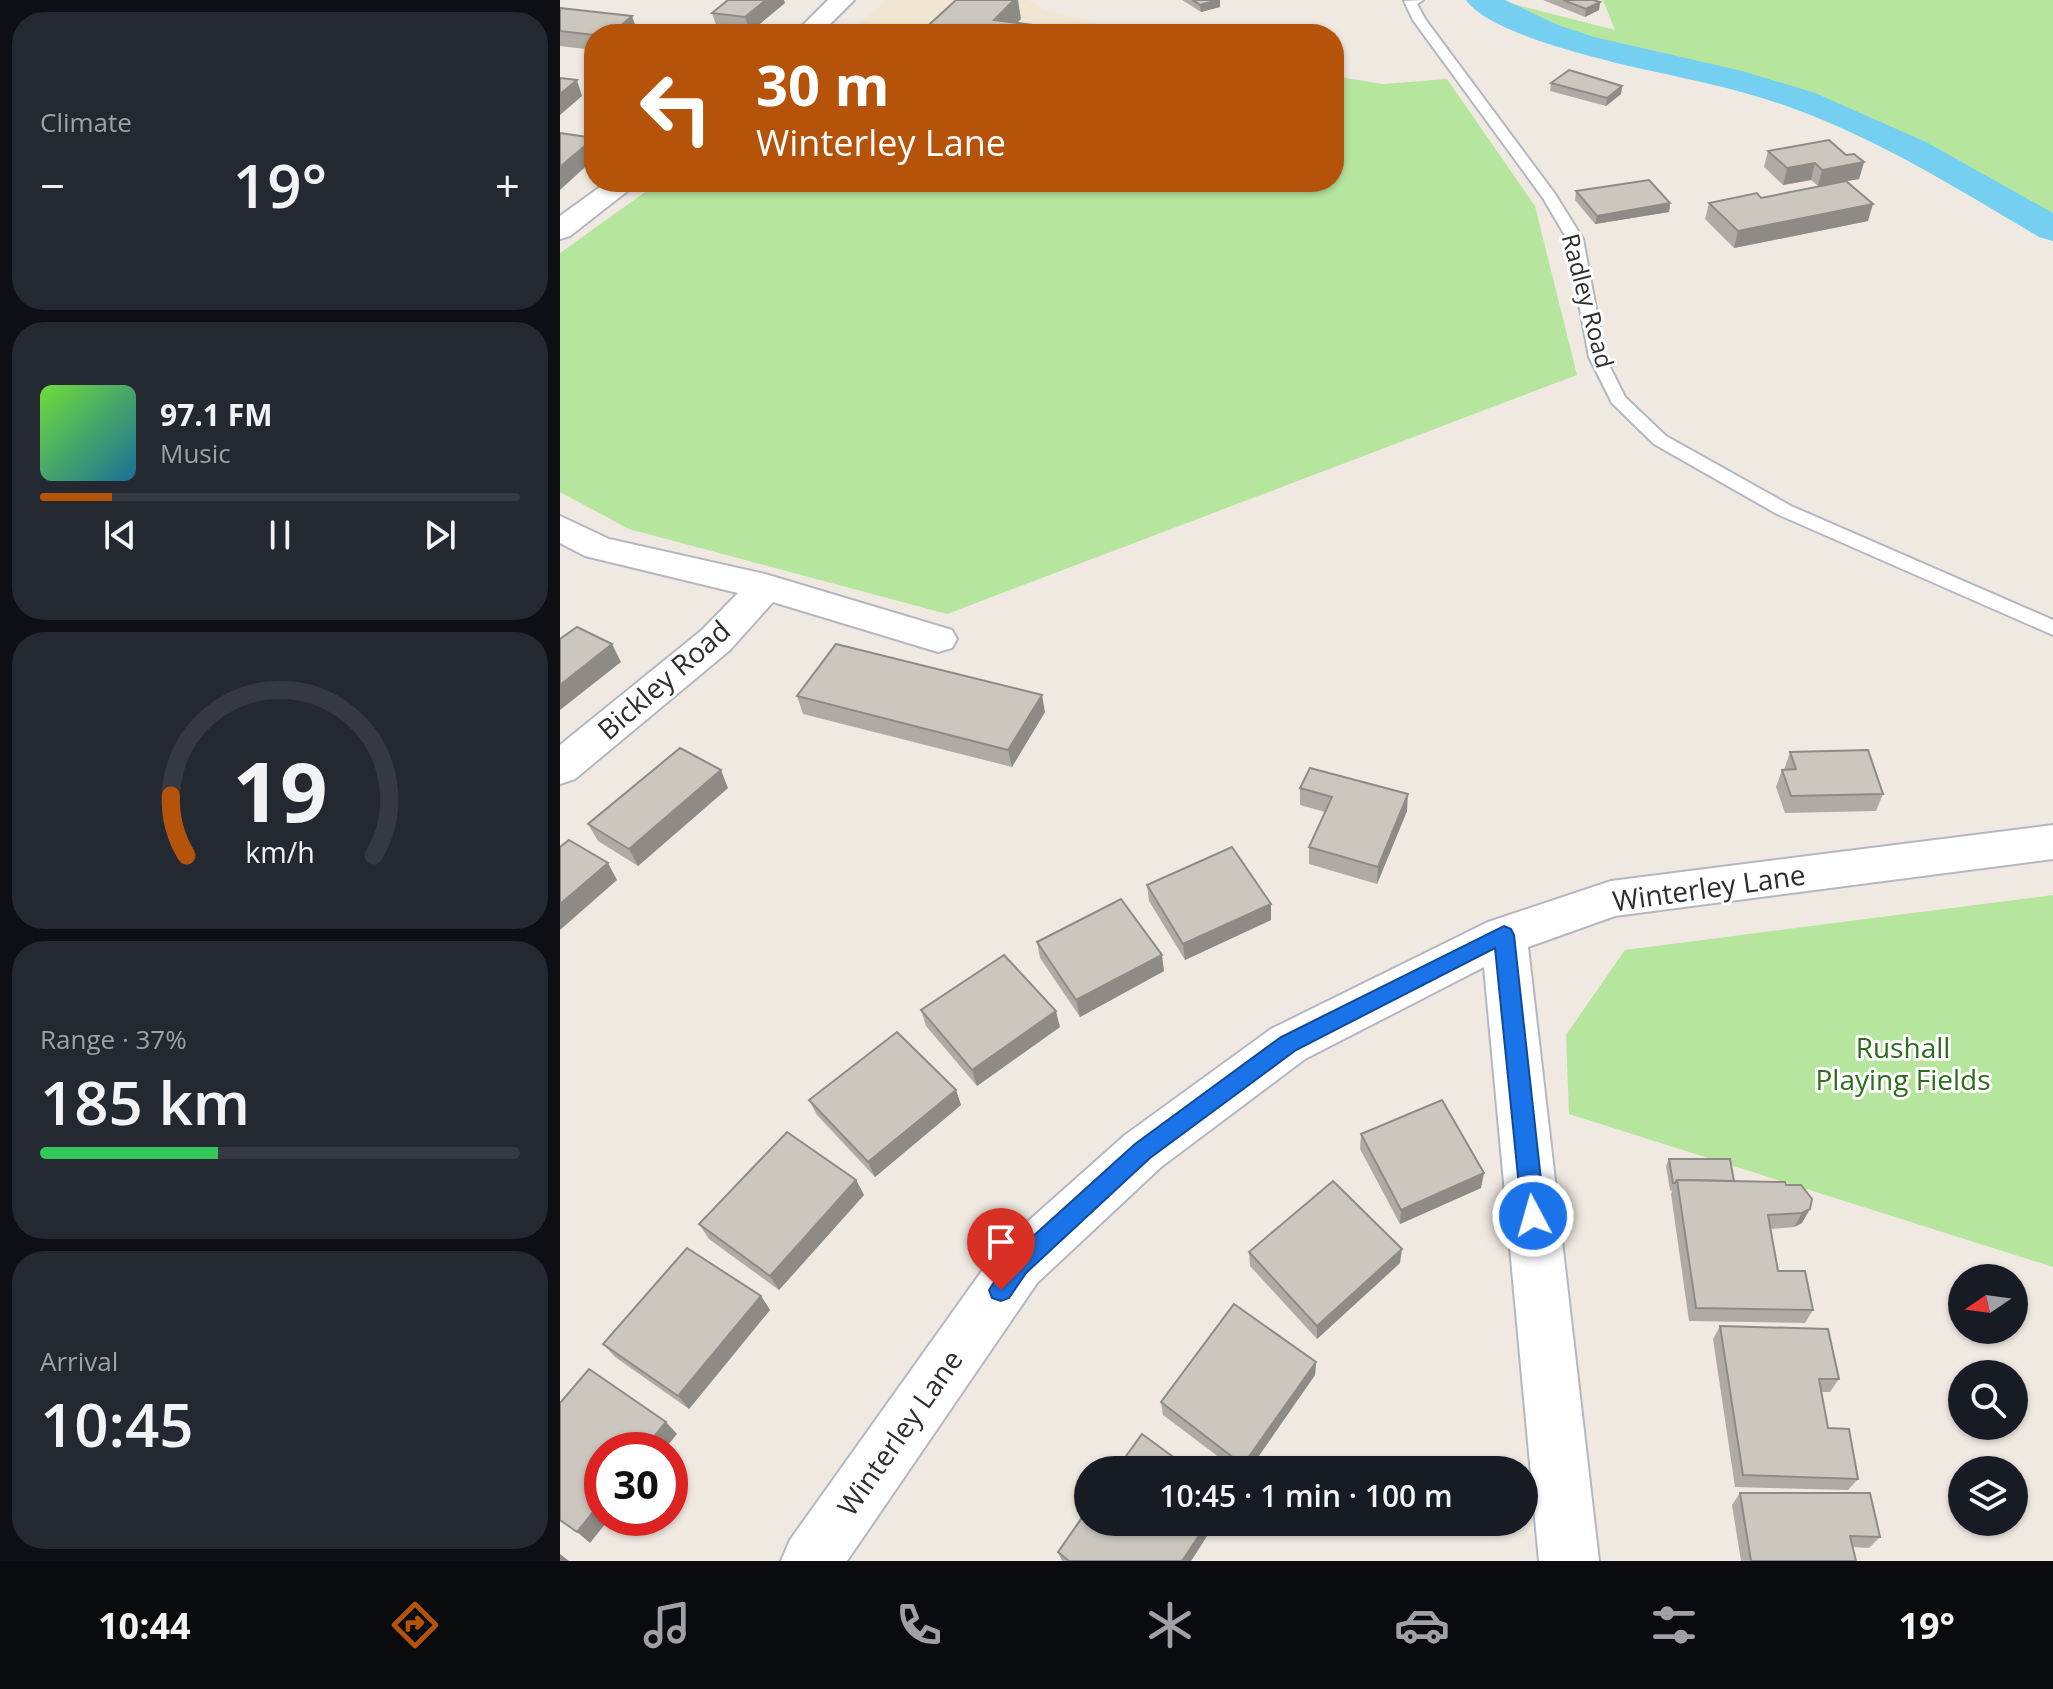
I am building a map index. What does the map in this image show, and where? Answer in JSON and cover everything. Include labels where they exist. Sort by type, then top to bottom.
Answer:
[{"type":"street","points":[[817,24],[842,0]]},
{"type":"street","points":[[560,230],[611,192]]},
{"type":"street","name":"Bickley Road","points":[[560,528],[598,548],[765,587],[938,639]]},
{"type":"street","name":"Bickley Road","points":[[560,768],[716,640],[765,587]]},
{"type":"street","name":"Winterley Lane","points":[[811,1561],[1018,1265],[1143,1151],[1288,1044],[1504,935],[1569,916],[1611,899],[2053,842]]},
{"type":"street","points":[[1504,935],[1569,1561]]},
{"type":"lane","name":"Radley Road","points":[[1417,0],[1410,1],[1419,20],[1550,197],[1575,239],[1597,357],[1618,399],[1660,440],[1784,510],[2053,628]]},
{"type":"shaded area","points":[[887,0],[1028,0],[1043,9],[1099,24],[858,24]]},
{"type":"green space","points":[[1497,0],[1615,30],[1603,0],[2053,0],[2053,216],[1950,159],[1850,111],[1779,85],[1602,45]]},
{"type":"green space","points":[[1344,78],[1383,84],[1447,79],[1535,206],[1577,375],[947,614],[629,529],[560,492],[560,253],[645,192],[1344,192]]},
{"type":"green space","name":"Rushall Playing Fields","points":[[2053,895],[2053,1267],[1569,1114],[1566,1035],[1625,950]]},
{"type":"building","points":[[728,0],[766,0],[745,17],[712,13]]},
{"type":"building","points":[[956,0],[1014,0],[994,20],[1025,24],[930,24]]},
{"type":"building","points":[[1193,0],[1217,0],[1200,5]]},
{"type":"building","points":[[1563,0],[1593,0],[1600,2],[1586,9]]},
{"type":"building","points":[[560,8],[632,16],[623,24],[584,24],[584,34],[560,31]]},
{"type":"building","points":[[1569,70],[1622,86],[1607,98],[1551,83]]},
{"type":"building","points":[[560,78],[577,80],[560,94]]},
{"type":"building","points":[[560,133],[584,137],[584,147],[560,167]]},
{"type":"building","points":[[1829,140],[1846,155],[1854,154],[1864,162],[1822,170],[1815,163],[1787,168],[1768,151]]},
{"type":"building","points":[[1649,180],[1670,203],[1597,216],[1576,191]]},
{"type":"building","points":[[1846,181],[1873,204],[1738,231],[1709,203],[1757,193],[1761,198]]},
{"type":"building","points":[[577,627],[612,644],[560,685],[560,639]]},
{"type":"building","points":[[836,644],[1042,695],[1008,750],[797,696]]},
{"type":"building","points":[[680,748],[721,770],[629,849],[588,824]]},
{"type":"building","points":[[1868,750],[1883,794],[1791,796],[1782,770],[1796,769],[1790,752]]},
{"type":"building","points":[[1310,768],[1408,794],[1378,867],[1309,847],[1332,797],[1300,788]]},
{"type":"building","points":[[569,840],[608,863],[560,904],[560,847]]},
{"type":"building","points":[[1232,847],[1271,904],[1183,944],[1147,885]]},
{"type":"building","points":[[1121,899],[1162,955],[1076,1000],[1037,942]]},
{"type":"building","points":[[1004,955],[1056,1011],[972,1070],[921,1010]]},
{"type":"building","points":[[897,1032],[956,1090],[868,1162],[809,1100]]},
{"type":"building","points":[[1442,1100],[1484,1173],[1401,1210],[1361,1134]]},
{"type":"building","points":[[787,1132],[856,1180],[770,1276],[699,1224]]},
{"type":"building","points":[[1669,1159],[1730,1159],[1734,1181],[1677,1180],[1673,1183]]},
{"type":"building","points":[[1677,1180],[1801,1185],[1812,1199],[1810,1209],[1802,1213],[1768,1215],[1778,1271],[1805,1271],[1813,1310],[1696,1308]]},
{"type":"building","points":[[1333,1181],[1402,1249],[1317,1326],[1249,1252]]},
{"type":"building","points":[[687,1248],[761,1296],[678,1396],[603,1344]]},
{"type":"building","points":[[1234,1304],[1316,1362],[1249,1456],[1231,1456],[1161,1402]]},
{"type":"building","points":[[1720,1326],[1828,1329],[1839,1379],[1819,1379],[1828,1428],[1849,1429],[1858,1479],[1743,1475]]},
{"type":"building","points":[[589,1369],[666,1422],[658,1432],[584,1432],[584,1523],[577,1532],[560,1520],[560,1403]]},
{"type":"building","points":[[1142,1434],[1172,1456],[1126,1456]]},
{"type":"building","points":[[1740,1493],[1870,1493],[1880,1537],[1850,1536],[1856,1561],[1751,1561]]},
{"type":"building","points":[[1074,1529],[1074,1536],[1199,1536],[1182,1561],[1069,1561],[1058,1552]]},
{"type":"waterway","points":[[1482,0],[1513,18],[1582,44],[1765,88],[1841,115],[1984,188],[2053,229]]},
{"type":"route","points":[[1001,1290],[1018,1265],[1143,1151],[1288,1044],[1504,935],[1533,1216]]}]
